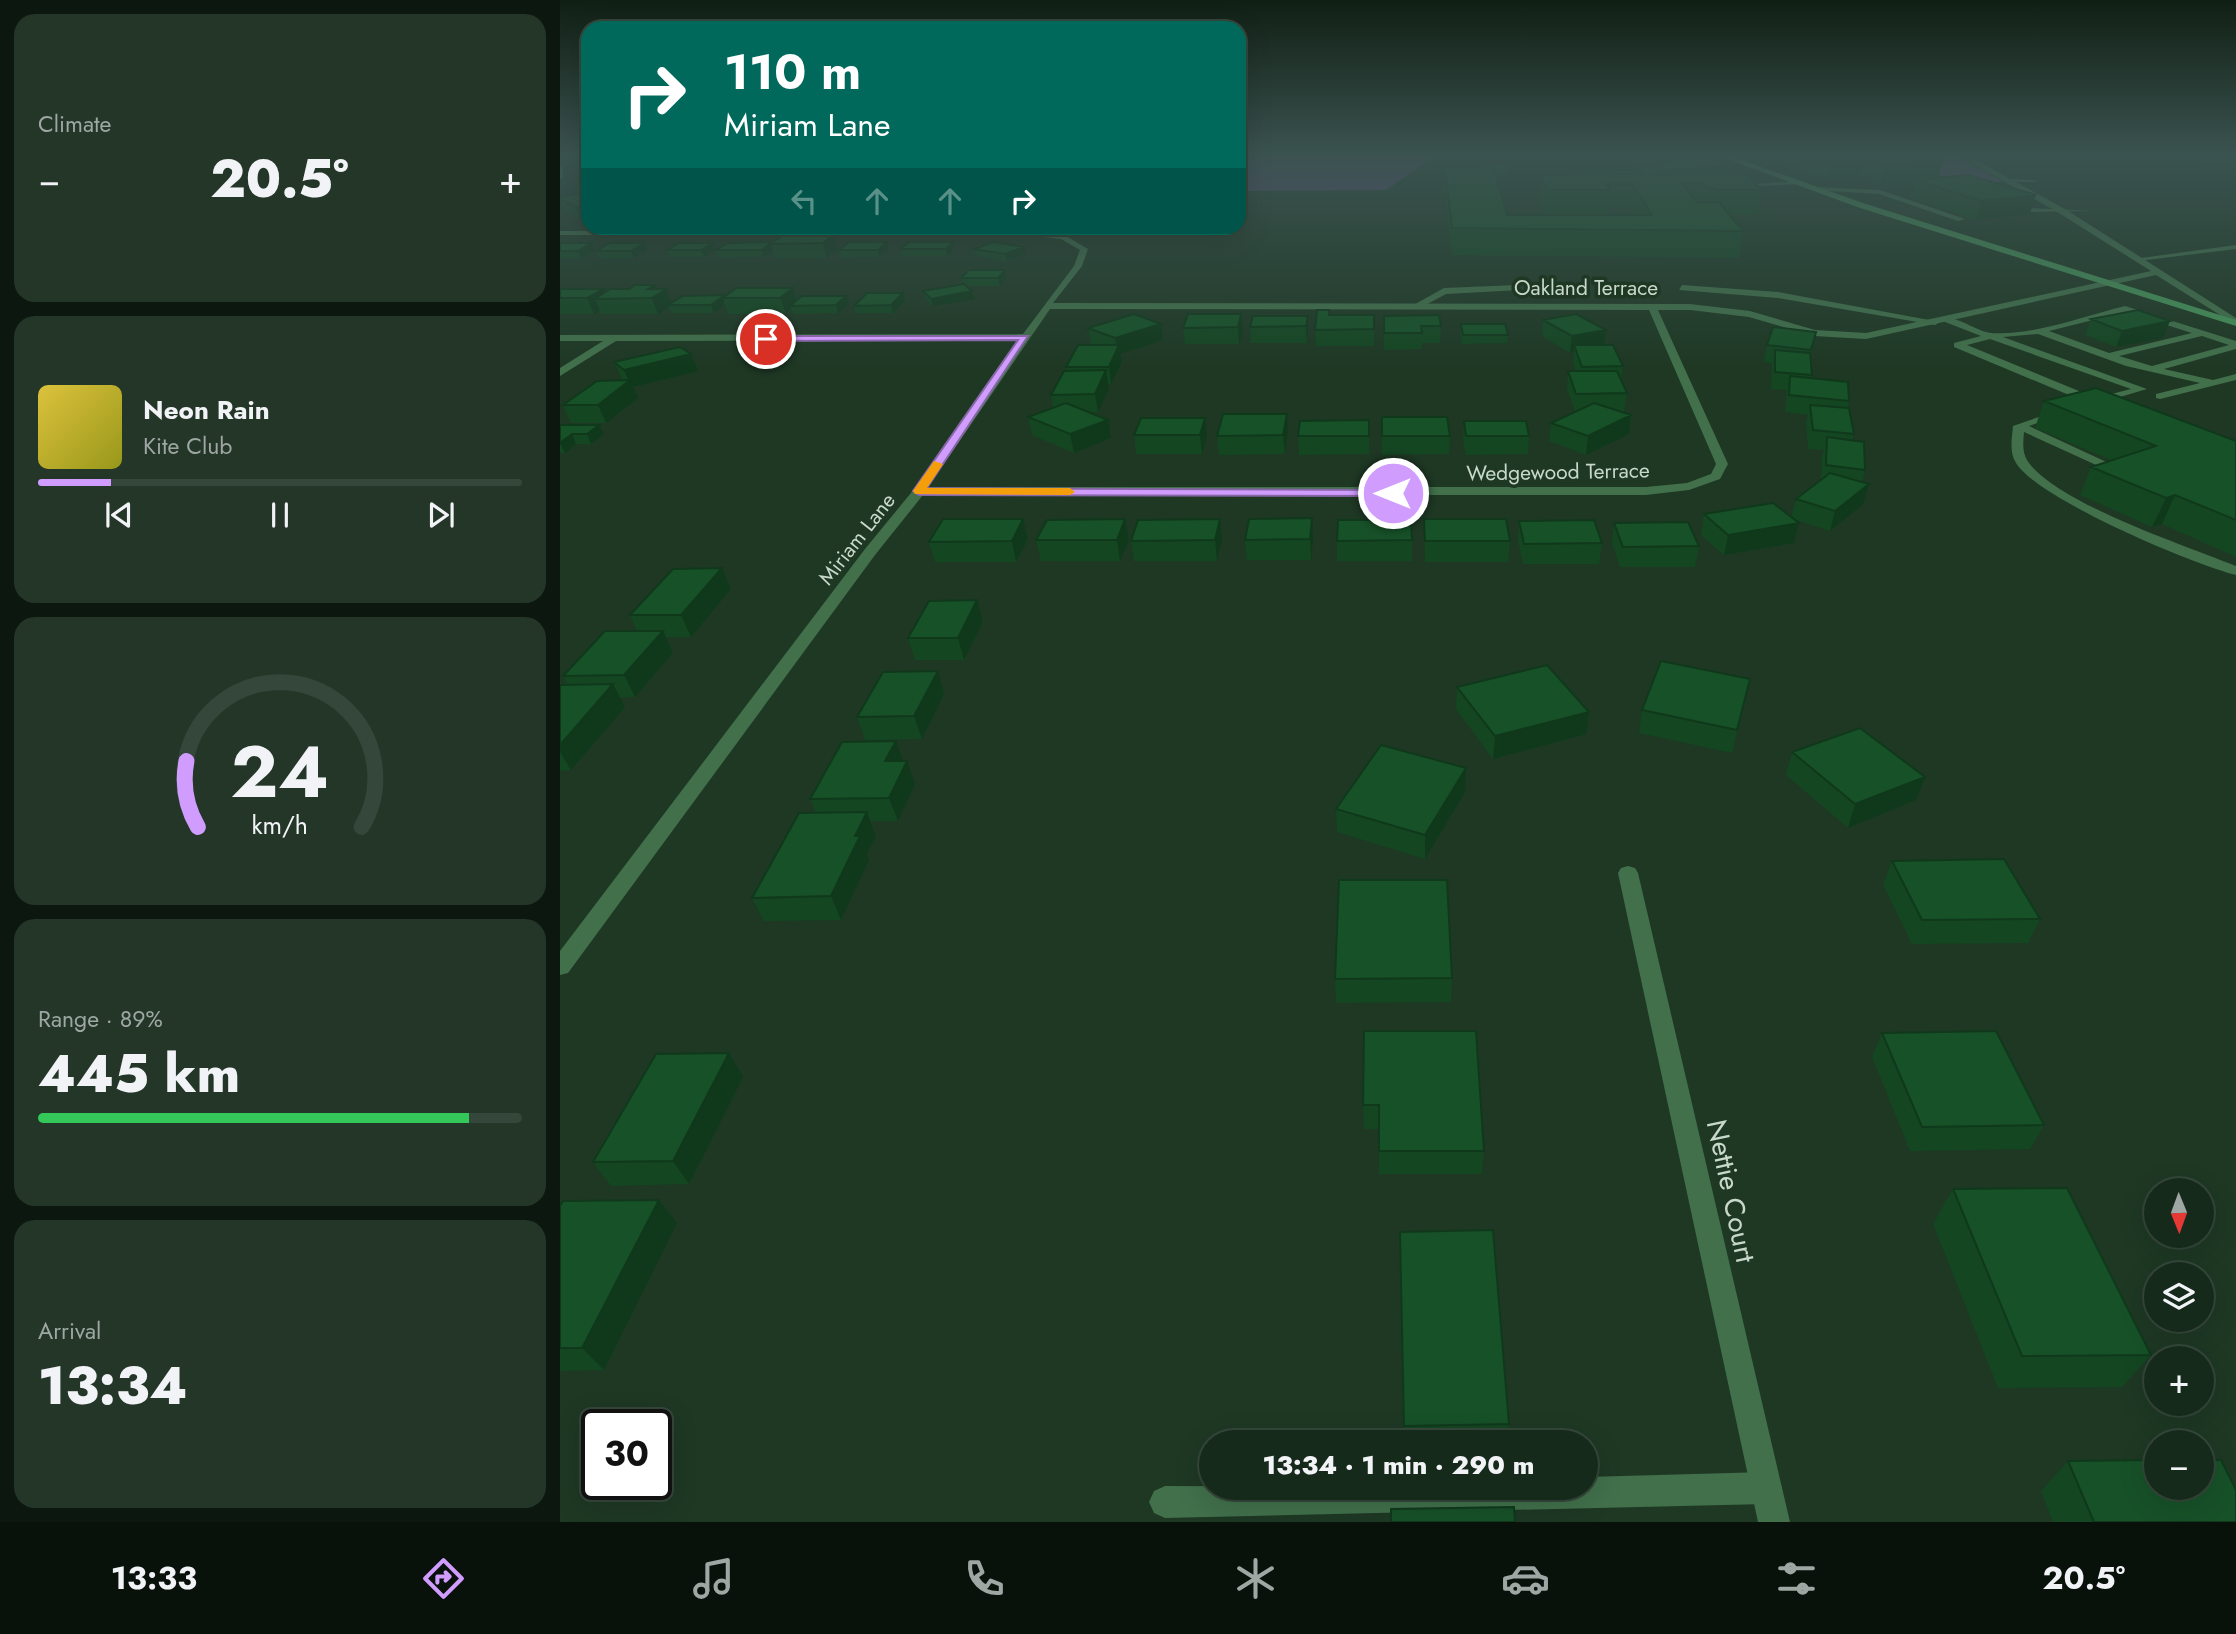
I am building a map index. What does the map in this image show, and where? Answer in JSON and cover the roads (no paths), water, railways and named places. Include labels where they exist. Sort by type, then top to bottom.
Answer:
[{"type":"main road","points":[[1933,226],[2236,322]]},
{"type":"street","points":[[2086,226],[2236,322]]},
{"type":"street","name":"Miriam Lane","points":[[560,233],[581,233]]},
{"type":"street","name":"Miriam Lane","points":[[560,967],[870,552],[919,491],[1083,258],[1084,249],[1076,241],[1058,235]]},
{"type":"street","points":[[2138,259],[2236,247]]},
{"type":"street","name":"Oakland Terrace","points":[[1049,306],[1724,309],[1814,332],[1841,336],[1883,334],[2158,272]]},
{"type":"street","points":[[1415,307],[1444,291],[1517,288]]},
{"type":"street","points":[[1682,288],[1778,295],[1940,321],[1994,335],[2142,389],[2019,426]]},
{"type":"street","name":"Wedgewood Terrace","points":[[919,491],[1646,491],[1689,486],[1716,475],[1722,464],[1652,307]]},
{"type":"street","points":[[2121,412],[1957,345],[1994,335],[2039,331],[2125,309],[2236,345]]},
{"type":"street","points":[[2039,331],[2108,356],[2214,383]]},
{"type":"street","points":[[2108,356],[2202,333]]},
{"type":"street","points":[[560,338],[1025,337]]},
{"type":"street","points":[[560,373],[614,338]]},
{"type":"street","points":[[2151,368],[2236,345]]},
{"type":"street","points":[[2160,396],[2236,377]]},
{"type":"street","points":[[2019,426],[2122,472]]},
{"type":"street","points":[[2019,426],[2016,447],[2023,465],[2053,488],[2104,517],[2236,571]]},
{"type":"street","name":"Nettie Court","points":[[1628,873],[1774,1522]]},
{"type":"street","points":[[1165,1502],[1766,1489]]}]
